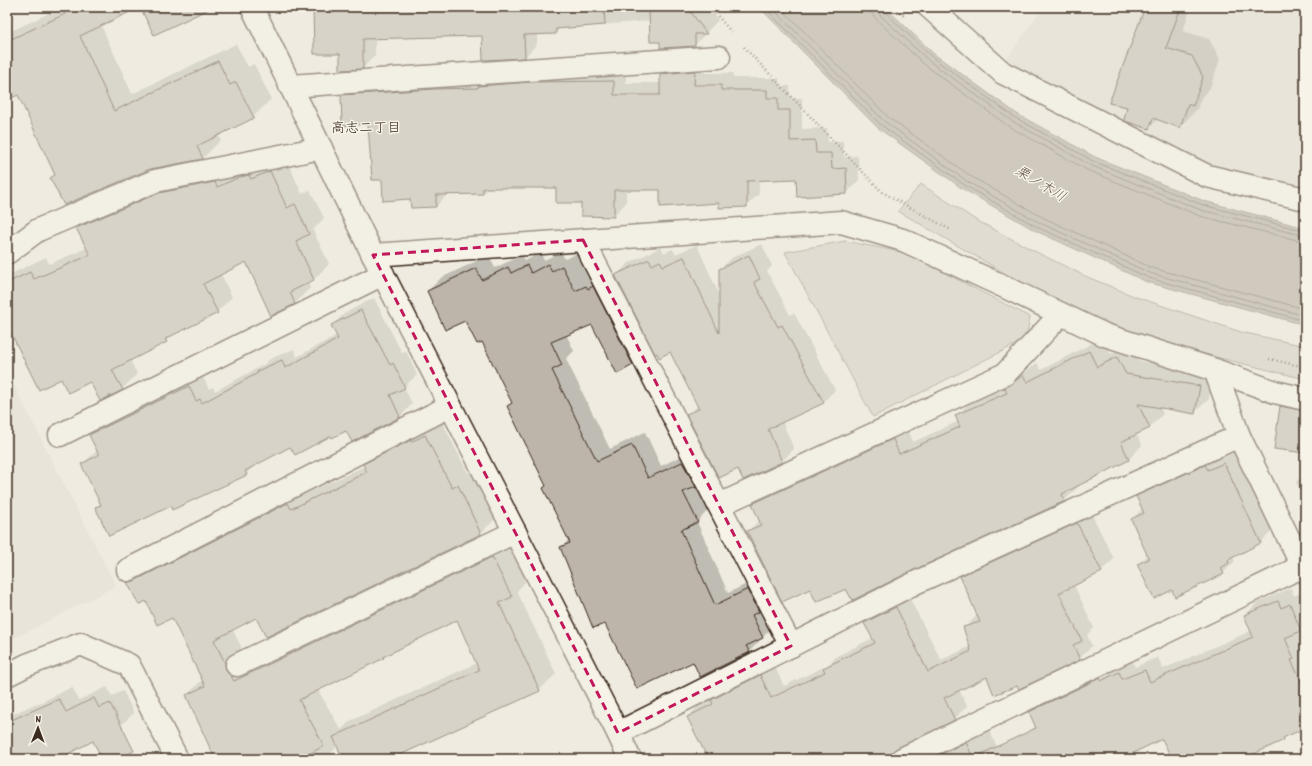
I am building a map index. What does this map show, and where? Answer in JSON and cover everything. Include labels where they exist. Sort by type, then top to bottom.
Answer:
[{"type":"street","points":[[252,7],[373,255],[630,759]]},
{"type":"street","points":[[928,7],[1003,73],[1208,176],[1305,199]]},
{"type":"street","points":[[290,86],[719,57]]},
{"type":"street","points":[[7,253],[38,230],[155,181],[321,148]]},
{"type":"street","points":[[373,255],[841,222],[903,240],[1105,335],[1215,370],[1275,392],[1305,399]]},
{"type":"street","points":[[583,240],[791,646]]},
{"type":"street","points":[[60,435],[383,274]]},
{"type":"street","points":[[719,505],[1005,374],[1061,314]]},
{"type":"street","points":[[902,759],[1304,568],[1239,436],[1215,370]]},
{"type":"street","points":[[128,570],[450,406]]},
{"type":"street","points":[[618,733],[917,582],[1239,436]]},
{"type":"street","points":[[237,665],[515,532]]},
{"type":"street","points":[[7,675],[27,665],[81,644],[129,665],[177,759]]},
{"type":"path","points":[[710,7],[736,37]]},
{"type":"path","points":[[741,42],[882,192],[956,233]]},
{"type":"path","points":[[1266,359],[1305,367]]},
{"type":"highlighted area","points":[[583,240],[791,646],[618,733],[373,255]]},
{"type":"shaded area","points":[[1032,7],[1305,7],[1305,189],[1216,171],[1098,114],[1006,60],[1039,13]]},
{"type":"shaded area","points":[[921,184],[974,219],[1085,276],[1136,297],[1241,332],[1305,346],[1305,379],[1216,357],[1126,331],[1025,285],[898,211]]},
{"type":"shaded area","points":[[845,241],[906,253],[1030,317],[1026,339],[873,417],[785,252]]},
{"type":"shaded area","points":[[7,372],[116,586],[7,642]]},
{"type":"water","name":"栗ノ木川","points":[[759,7],[885,7],[934,54],[1017,114],[1095,157],[1204,201],[1305,228],[1305,325],[1147,282],[1036,231],[963,189],[878,128]]},
{"type":"building","points":[[61,7],[140,7],[80,36],[114,111],[218,61],[230,85],[236,82],[254,118],[197,146],[203,159],[150,169],[64,205],[50,178],[55,175],[18,95],[7,100],[7,41],[65,14]]},
{"type":"building","points":[[140,7],[213,7],[154,35]]},
{"type":"building","points":[[313,7],[604,7],[605,25],[556,29],[556,34],[524,35],[525,58],[483,60],[482,36],[363,39],[363,69],[340,70],[340,54],[314,54]]},
{"type":"building","points":[[649,7],[687,7],[707,34],[695,34],[695,46],[660,48],[660,42],[650,42]]},
{"type":"building","points":[[1145,7],[1181,7],[1166,48],[1192,56],[1203,77],[1193,106],[1188,104],[1180,128],[1153,118],[1149,129],[1125,121],[1127,107],[1109,103]]},
{"type":"building","points":[[695,71],[694,85],[721,85],[721,90],[767,90],[767,98],[778,98],[778,110],[790,110],[790,141],[815,140],[816,153],[831,153],[832,169],[846,168],[847,194],[797,197],[796,179],[747,181],[747,207],[719,208],[719,203],[660,207],[660,190],[614,190],[614,217],[581,216],[581,203],[556,203],[556,188],[483,188],[483,194],[436,195],[436,207],[411,208],[410,199],[383,201],[382,180],[372,180],[368,124],[342,126],[341,95],[478,88],[478,86],[531,82],[614,81],[614,95],[660,95],[660,74]]},
{"type":"building","points":[[270,171],[287,208],[295,204],[309,234],[296,241],[314,280],[290,292],[295,304],[271,316],[246,262],[203,284],[218,313],[165,339],[167,342],[112,370],[123,390],[100,401],[90,382],[68,393],[61,379],[39,390],[7,325],[7,283],[30,272],[34,279],[90,255],[76,228],[159,193],[215,182],[217,187],[240,177],[249,175],[251,179]]},
{"type":"building","points":[[749,255],[760,279],[754,282],[778,327],[782,325],[824,403],[768,429],[782,462],[743,480],[738,469],[719,478],[686,414],[699,409],[670,352],[659,358],[657,353],[655,354],[615,275],[649,259],[652,265],[660,261],[663,266],[684,257],[719,333],[719,269]]},
{"type":"building","points":[[548,264],[552,271],[562,266],[575,291],[586,286],[588,289],[593,286],[633,365],[617,374],[592,325],[551,342],[562,365],[552,370],[597,461],[632,445],[648,478],[682,462],[696,487],[683,492],[698,522],[681,530],[715,605],[748,589],[759,612],[752,615],[763,638],[746,646],[750,652],[700,677],[693,662],[637,689],[605,624],[593,628],[560,547],[570,543],[543,488],[546,486],[507,406],[512,403],[482,342],[477,344],[465,321],[445,330],[427,291],[476,268],[482,280],[508,267],[511,273],[527,265],[531,273]]},
{"type":"building","points":[[361,310],[390,365],[393,363],[405,388],[390,395],[400,417],[352,442],[346,431],[332,438],[331,436],[295,455],[290,447],[245,471],[247,475],[172,510],[171,506],[109,536],[95,507],[101,505],[81,464],[99,455],[89,435],[189,386],[196,401],[200,399],[202,403],[258,373],[257,371],[282,360],[285,368],[338,339],[331,325]]},
{"type":"building","points":[[1089,351],[1097,367],[1117,357],[1126,374],[1200,386],[1195,414],[1138,404],[1150,428],[1121,442],[1129,460],[1062,494],[1065,501],[912,571],[853,600],[846,589],[816,602],[810,589],[782,602],[747,531],[761,525],[752,504],[893,439],[899,454],[960,427],[955,415],[1007,393],[1004,388],[1023,375],[1027,382]]},
{"type":"building","points":[[1280,406],[1305,411],[1305,453],[1274,449]]},
{"type":"building","points":[[425,435],[452,488],[458,485],[481,534],[266,637],[256,618],[214,640],[225,663],[226,670],[234,681],[492,557],[512,597],[499,603],[540,691],[391,759],[343,759],[333,737],[479,670],[457,620],[299,700],[324,746],[299,759],[215,759],[186,695],[205,686],[172,618],[157,625],[146,601],[139,605],[127,582],[134,581],[288,503],[291,509],[367,472],[363,464],[411,440],[411,442]]},
{"type":"building","points":[[1224,463],[1261,543],[1228,560],[1229,563],[1221,568],[1224,574],[1175,597],[1172,590],[1154,599],[1137,564],[1149,559],[1131,519],[1144,513],[1136,496],[1205,465],[1208,470]]},
{"type":"building","points":[[1077,523],[1102,572],[1059,593],[1082,641],[1073,645],[1080,660],[1019,689],[1017,686],[994,695],[987,677],[944,698],[955,720],[897,748],[892,752],[890,759],[708,759],[687,717],[713,704],[711,700],[760,675],[771,698],[825,672],[823,668],[875,643],[864,623],[896,607],[928,672],[971,651],[963,627],[980,622],[960,576]]},
{"type":"building","points":[[1278,601],[1281,608],[1290,604],[1301,631],[1285,638],[1294,659],[1291,660],[1305,689],[1305,728],[1283,738],[1284,740],[1243,759],[1172,759],[1162,739],[1121,759],[931,759],[966,742],[973,758],[1036,728],[1029,712],[1100,678],[1101,681],[1119,672],[1122,679],[1145,670],[1150,682],[1253,637],[1244,615]]},
{"type":"building","points":[[94,698],[99,708],[110,703],[134,751],[118,759],[102,759],[93,741],[58,759],[7,759],[7,722],[59,699],[66,712]]},
{"type":"district","name":"高志二丁目","points":[[366,127]]}]
